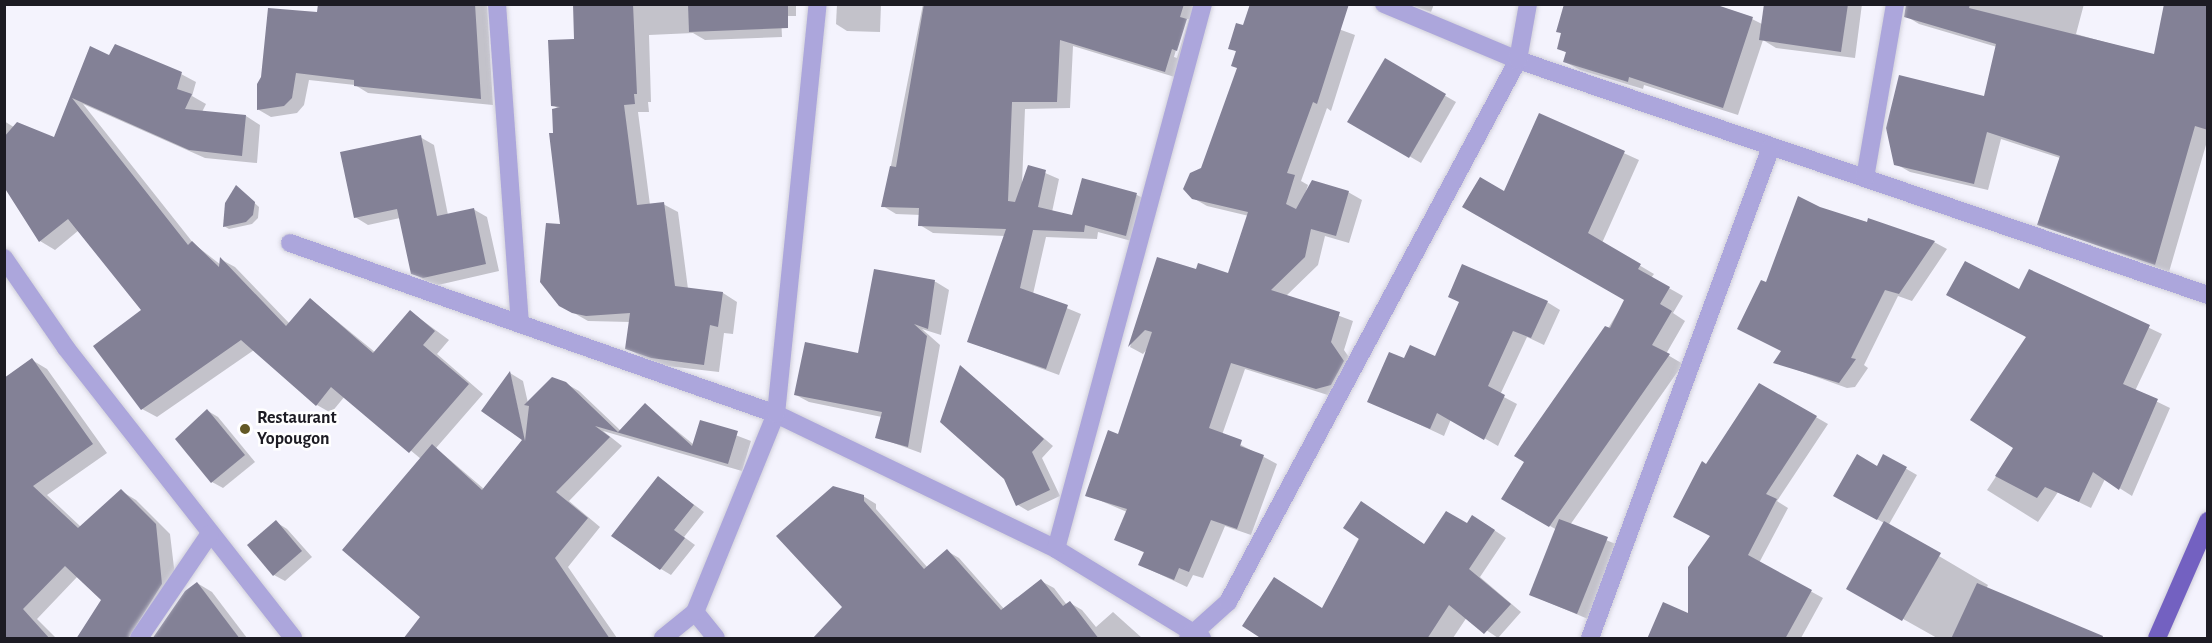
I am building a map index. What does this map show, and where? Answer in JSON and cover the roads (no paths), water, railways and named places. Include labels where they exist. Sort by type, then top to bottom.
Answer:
[{"type":"main road","points":[[2157,639],[2208,521]]},
{"type":"street","points":[[497,4],[520,322]]},
{"type":"street","points":[[663,639],[695,612],[776,414],[818,4]]},
{"type":"street","points":[[1056,549],[1203,4]]},
{"type":"street","points":[[1384,4],[1518,60],[2208,295]]},
{"type":"street","points":[[290,243],[520,322],[776,414],[1056,549],[1195,636],[1228,602],[1518,60],[1528,4]]},
{"type":"street","points":[[1865,178],[1895,4]]},
{"type":"street","points":[[1590,639],[1771,147]]},
{"type":"street","points":[[4,258],[66,348],[209,535],[293,639]]},
{"type":"street","points":[[139,639],[209,535]]},
{"type":"street","points":[[695,612],[716,639]]},
{"type":"place","name":"Restaurant Yopougon","points":[[245,429]]}]
